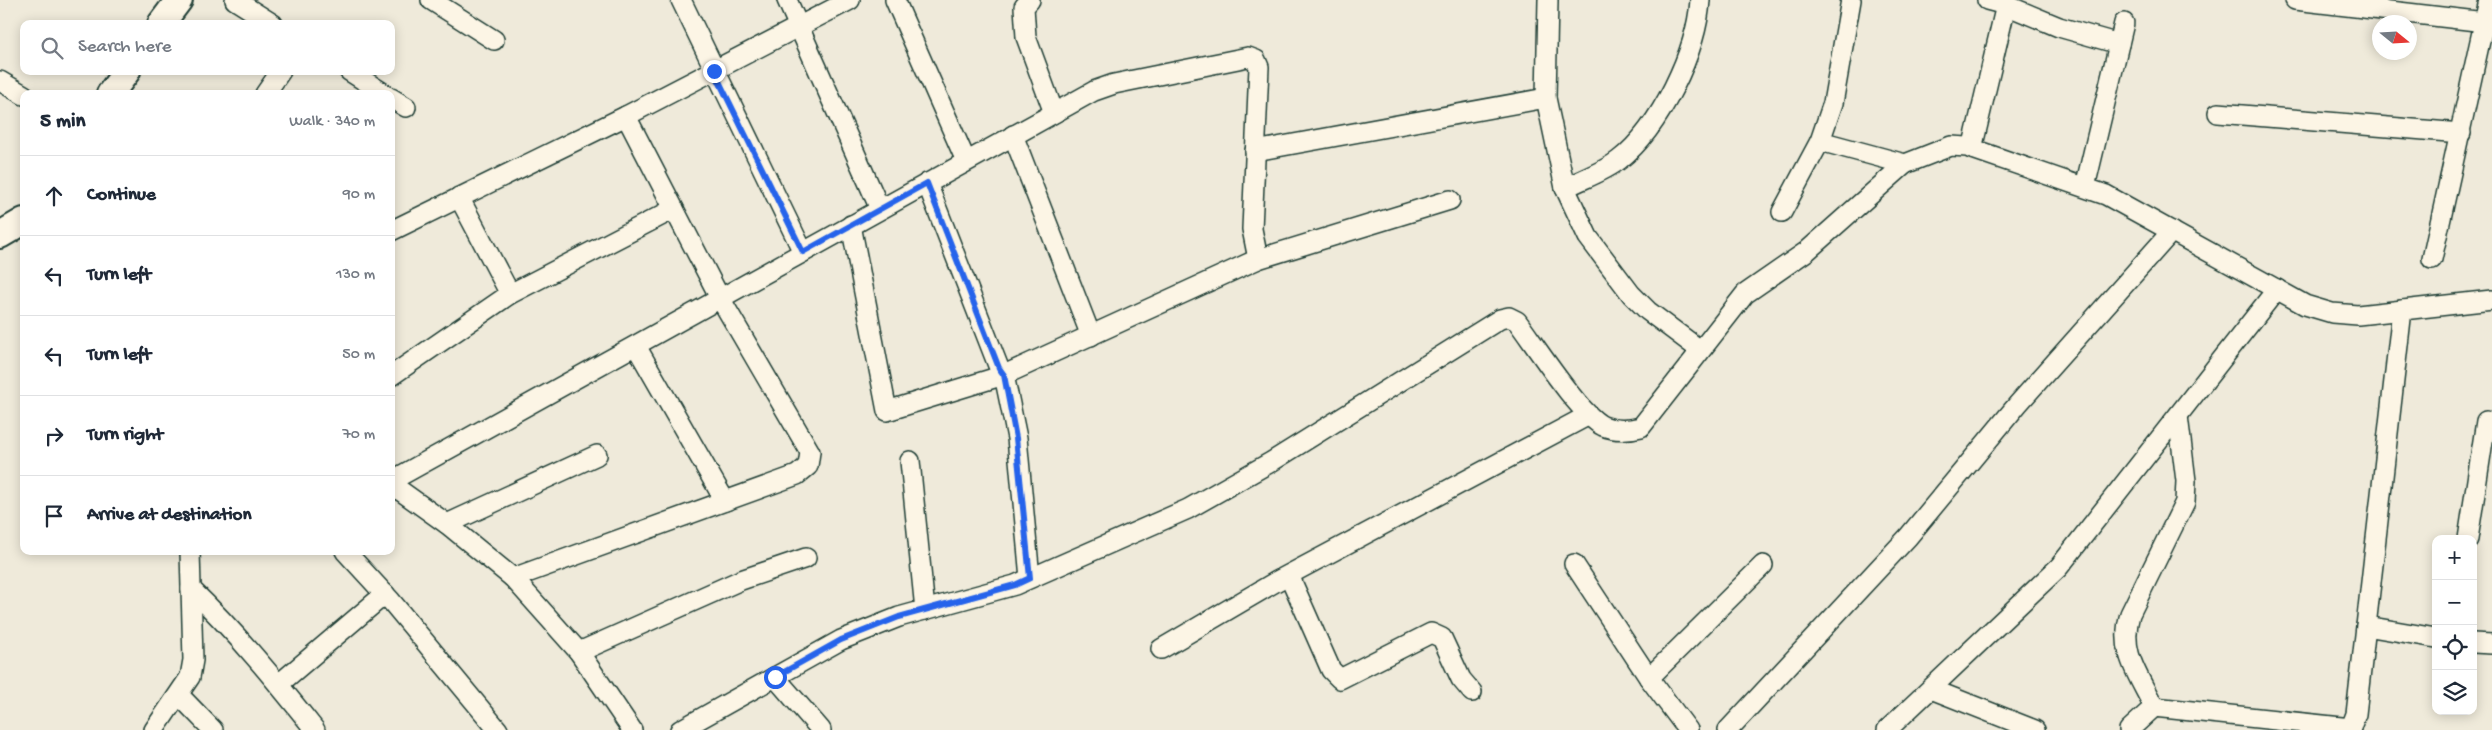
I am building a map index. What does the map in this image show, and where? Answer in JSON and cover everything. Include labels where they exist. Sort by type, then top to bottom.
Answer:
[{"type":"street","points":[[165,20],[179,0]]},
{"type":"street","points":[[236,0],[267,20]]},
{"type":"street","points":[[431,0],[494,40]]},
{"type":"street","points":[[681,0],[803,252]]},
{"type":"street","points":[[787,0],[880,209]]},
{"type":"street","points":[[395,229],[626,116],[850,0]]},
{"type":"street","points":[[895,0],[966,161]]},
{"type":"street","points":[[1030,0],[1024,7],[1026,37],[1054,113]]},
{"type":"street","points":[[1548,0],[1546,98],[1565,188],[1588,237],[1631,294],[1648,311],[1700,350]]},
{"type":"street","points":[[1565,188],[1618,161],[1643,138],[1666,102],[1689,51],[1700,12],[1700,0]]},
{"type":"street","points":[[1782,212],[1820,141],[1833,103],[1851,0]]},
{"type":"street","points":[[1987,0],[2006,5],[2059,27],[2119,44]]},
{"type":"street","points":[[2295,0],[2484,22]]},
{"type":"street","points":[[2432,259],[2489,0]]},
{"type":"street","points":[[1972,148],[2006,5]]},
{"type":"street","points":[[2085,187],[2124,23]]},
{"type":"street","points":[[395,481],[1013,135],[1094,91],[1114,84],[1248,57],[1256,60],[1259,67],[1252,229],[1258,259]]},
{"type":"street","points":[[113,90],[124,75]]},
{"type":"street","points":[[268,90],[278,75]]},
{"type":"street","points":[[355,75],[379,90]]},
{"type":"street","points":[[0,81],[20,93]]},
{"type":"street","points":[[1255,151],[1546,98]]},
{"type":"street","points":[[2218,112],[2461,133]]},
{"type":"street","points":[[513,578],[797,475],[808,466],[810,452],[720,298],[626,116]]},
{"type":"street","points":[[1013,135],[1091,336]]},
{"type":"street","points":[[1820,141],[1904,164]]},
{"type":"street","points":[[680,730],[841,640],[899,617],[1015,585],[1188,509],[1271,462],[1500,319],[1508,317],[1517,321],[1588,416],[1604,426],[1627,431],[1641,427],[1745,294],[1807,251],[1904,164],[1951,146],[1972,148],[2106,195],[2305,305],[2332,313],[2358,314],[2492,300]]},
{"type":"street","points":[[927,183],[999,368],[1004,375],[1016,438],[1030,578]]},
{"type":"street","points":[[459,197],[510,294]]},
{"type":"street","points":[[851,225],[887,411],[1004,375],[1258,259],[1450,200]]},
{"type":"street","points":[[395,373],[510,294],[674,209]]},
{"type":"street","points":[[0,235],[20,223]]},
{"type":"street","points":[[1728,730],[1908,537],[2018,404],[2172,231]]},
{"type":"street","points":[[1887,730],[2059,567],[2277,289]]},
{"type":"street","points":[[2154,707],[2234,723],[2351,729],[2356,714],[2402,310]]},
{"type":"street","points":[[636,346],[725,502]]},
{"type":"street","points":[[1161,648],[1289,575],[1588,416]]},
{"type":"street","points":[[2154,707],[2128,652],[2125,632],[2130,614],[2184,502],[2186,481],[2178,416]]},
{"type":"street","points":[[2469,535],[2486,421]]},
{"type":"street","points":[[447,524],[597,455]]},
{"type":"street","points":[[910,461],[925,610]]},
{"type":"street","points":[[395,486],[447,524],[513,578],[579,652],[632,730]]},
{"type":"street","points":[[154,730],[190,677],[194,660],[190,555]]},
{"type":"street","points":[[349,555],[385,594],[498,730]]},
{"type":"street","points":[[579,652],[741,580],[806,558]]},
{"type":"street","points":[[1574,564],[1649,678],[1688,730]]},
{"type":"street","points":[[1649,678],[1763,564]]},
{"type":"street","points":[[1289,575],[1330,670],[1340,680],[1431,633],[1442,638],[1462,679],[1472,692]]},
{"type":"street","points":[[191,589],[220,617],[279,684],[315,730]]},
{"type":"street","points":[[279,684],[385,594]]},
{"type":"street","points":[[2366,626],[2432,637]]},
{"type":"street","points":[[2477,642],[2492,644]]},
{"type":"street","points":[[775,677],[820,730]]},
{"type":"street","points":[[1932,689],[2035,730]]},
{"type":"street","points":[[179,695],[213,730]]},
{"type":"street","points":[[2135,727],[2154,707]]},
{"type":"route","points":[[714,71],[803,252],[927,183],[999,368],[1004,375],[1016,438],[1030,578],[1015,585],[899,617],[841,640],[775,677]]}]
